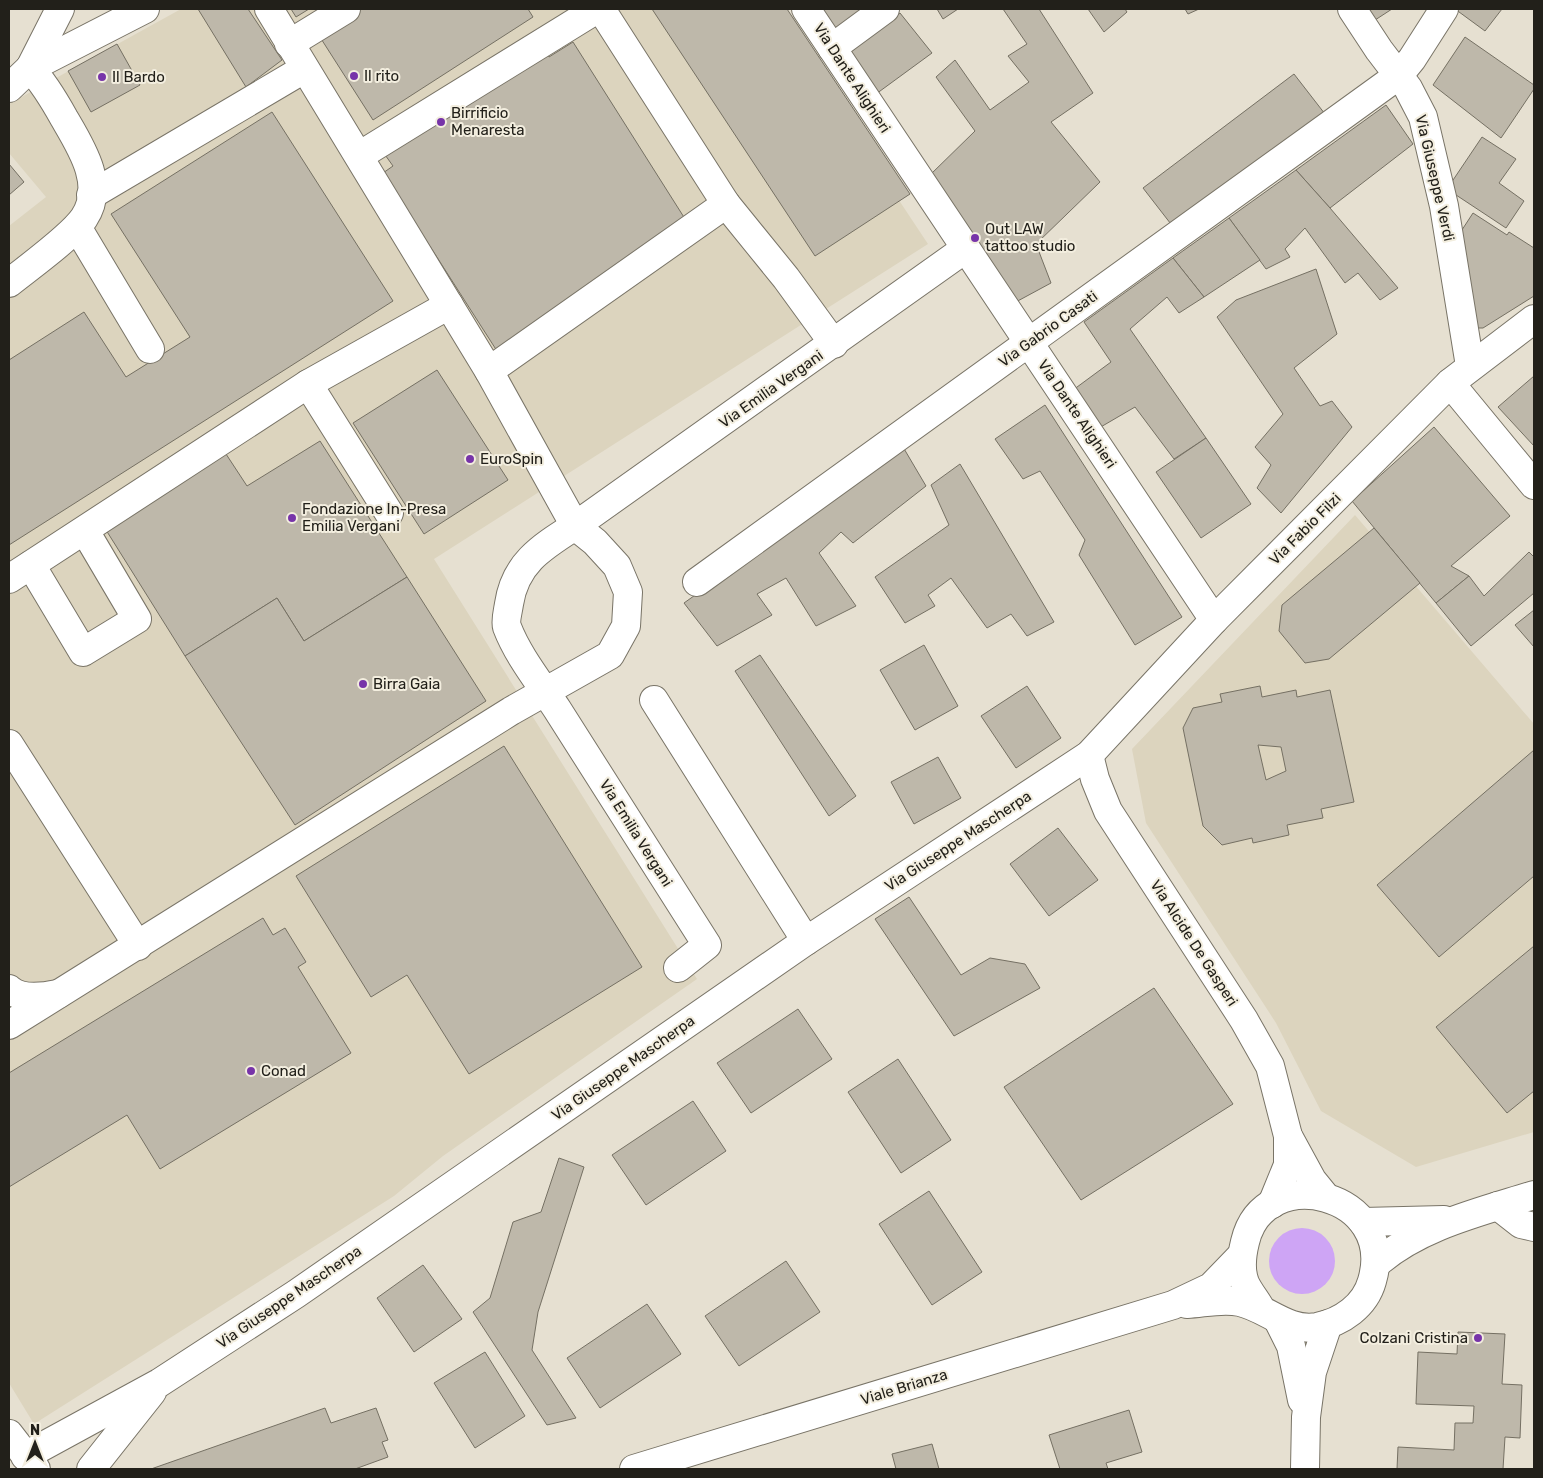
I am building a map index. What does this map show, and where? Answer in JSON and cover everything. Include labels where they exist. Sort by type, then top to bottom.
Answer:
[{"type":"street","points":[[9,88],[19,64],[60,9]]},
{"type":"street","points":[[19,64],[145,9]]},
{"type":"street","points":[[9,1025],[545,690],[610,655],[626,626],[628,592],[617,566],[595,542],[575,526],[489,371],[269,9]]},
{"type":"street","points":[[289,44],[346,9]]},
{"type":"street","points":[[359,156],[596,9]]},
{"type":"street","points":[[601,9],[726,204],[786,278],[834,344]]},
{"type":"street","name":"Via Dante Alighieri","points":[[806,9],[1214,620]]},
{"type":"street","points":[[832,48],[885,9]]},
{"type":"street","name":"Via Giuseppe Verdi","points":[[1352,9],[1418,102],[1429,139],[1444,206],[1460,375]]},
{"type":"street","name":"Via Gabrio Casati","points":[[697,582],[1399,75],[1412,59],[1444,9]]},
{"type":"street","points":[[9,283],[77,226],[90,207],[92,184],[90,169],[83,151],[44,83],[19,64]]},
{"type":"street","points":[[91,195],[304,69]]},
{"type":"street","points":[[489,371],[726,204]]},
{"type":"street","points":[[77,226],[150,349]]},
{"type":"street","name":"Via Emilia Vergani","points":[[678,968],[707,945],[522,655],[506,625],[512,588],[522,567],[548,543],[834,344],[965,249]]},
{"type":"street","points":[[85,531],[137,619],[83,652],[20,572],[308,384],[449,305]]},
{"type":"street","name":"Via Fabio Filzi","points":[[1089,755],[1214,620],[1460,375],[1534,319]]},
{"type":"street","points":[[1460,375],[1534,485]]},
{"type":"street","points":[[308,384],[389,513]]},
{"type":"street","points":[[654,700],[806,941]]},
{"type":"street","points":[[9,744],[138,946]]},
{"type":"street","name":"Via Giuseppe Mascherpa","points":[[31,1462],[159,1383],[296,1294],[806,941],[1089,755]]},
{"type":"street","name":"Via Alcide De Gasperi","points":[[1089,755],[1095,779],[1108,811],[1244,1020],[1270,1066],[1288,1136],[1312,1180],[1325,1196]]},
{"type":"street","points":[[9,989],[27,996],[44,997],[62,993]]},
{"type":"street","name":"Via Alcide De Gasperi","points":[[1272,1204],[1288,1165],[1288,1136]]},
{"type":"street","name":"Viale Brianza","points":[[1173,1305],[1239,1301],[1298,1327],[1316,1327],[1339,1320],[1358,1307],[1372,1284],[1376,1264],[1373,1242],[1363,1222],[1342,1203],[1325,1196],[1300,1194],[1272,1204],[1257,1217],[1246,1235],[1241,1256],[1245,1282],[1270,1314]]},
{"type":"street","points":[[1376,1264],[1391,1251],[1455,1220],[1534,1195]]},
{"type":"street","points":[[1498,1206],[1521,1224],[1534,1227]]},
{"type":"street","points":[[1363,1222],[1455,1220]]},
{"type":"street","name":"Viale Brianza","points":[[634,1469],[1173,1305],[1212,1287],[1241,1256]]},
{"type":"street","points":[[1270,1314],[1291,1346],[1306,1417]]},
{"type":"street","points":[[1305,1469],[1306,1417],[1312,1372],[1328,1324]]},
{"type":"street","name":"Via Giuseppe Mascherpa","points":[[91,1469],[159,1383]]},
{"type":"street","points":[[9,1434],[31,1462]]},
{"type":"shaded area","points":[[181,9],[772,9],[928,244],[434,559],[697,979],[443,1156],[394,1196],[34,1424],[9,1383],[9,226],[46,197],[9,153],[9,104]]},
{"type":"shaded area","points":[[1355,515],[1534,724],[1534,1132],[1416,1167],[1321,1111],[1276,1023],[1146,823],[1132,749]]},
{"type":"shaded area","points":[[1302,1228],[1315,1230],[1330,1243],[1333,1248],[1335,1261],[1333,1274],[1320,1289],[1315,1292],[1302,1294],[1289,1292],[1274,1279],[1271,1274],[1269,1261],[1271,1248],[1284,1233],[1289,1230]]},
{"type":"building","points":[[198,9],[248,9],[282,60],[246,87]]},
{"type":"building","points":[[291,9],[309,9],[296,17]]},
{"type":"building","points":[[358,9],[528,9],[533,17],[373,120],[318,34]]},
{"type":"building","points":[[652,9],[787,9],[910,194],[815,256]]},
{"type":"building","points":[[820,9],[866,9],[836,33]]},
{"type":"building","points":[[937,9],[958,9],[943,19]]},
{"type":"building","points":[[1003,9],[1039,9],[1093,93],[1051,122],[1100,182],[1036,244],[1051,283],[1014,303],[930,175],[975,131],[936,77],[955,60],[990,110],[1029,82],[1008,56],[1027,44]]},
{"type":"building","points":[[1088,9],[1125,9],[1127,12],[1104,32]]},
{"type":"building","points":[[1185,9],[1199,9],[1188,14]]},
{"type":"building","points":[[1363,9],[1392,9],[1372,22]]},
{"type":"building","points":[[1455,9],[1502,9],[1485,31]]},
{"type":"building","points":[[900,13],[932,53],[876,94],[848,54]]},
{"type":"building","points":[[1465,37],[1534,85],[1534,89],[1501,138],[1433,85]]},
{"type":"building","points":[[573,42],[687,222],[497,351],[383,173],[393,166],[383,152],[544,49],[549,57]]},
{"type":"building","points":[[117,44],[140,85],[91,112],[68,71]]},
{"type":"building","points":[[1294,74],[1325,114],[1174,228],[1143,188]]},
{"type":"building","points":[[1386,105],[1413,144],[1330,208],[1296,170]]},
{"type":"building","points":[[272,112],[393,301],[9,545],[9,360],[84,312],[126,377],[190,337],[111,214]]},
{"type":"building","points":[[1482,137],[1516,159],[1499,183],[1524,201],[1506,228],[1447,189]]},
{"type":"building","points":[[9,164],[24,182],[9,195]]},
{"type":"building","points":[[1296,170],[1398,288],[1380,300],[1358,273],[1345,283],[1305,228],[1285,249],[1290,257],[1266,269],[1229,218]]},
{"type":"building","points":[[1473,213],[1507,235],[1509,232],[1534,248],[1534,296],[1483,328],[1476,328],[1458,236]]},
{"type":"building","points":[[1229,218],[1260,260],[1204,297],[1173,258]]},
{"type":"building","points":[[1173,258],[1204,297],[1179,313],[1167,297],[1130,329],[1206,438],[1174,459],[1135,407],[1099,428],[1073,390],[1111,362],[1084,322]]},
{"type":"building","points":[[1316,269],[1337,334],[1294,368],[1320,406],[1332,401],[1352,427],[1281,513],[1257,488],[1271,465],[1255,447],[1283,414],[1217,317],[1236,300]]},
{"type":"building","points":[[437,370],[508,480],[424,534],[353,423]]},
{"type":"building","points":[[1534,376],[1534,446],[1498,407]]},
{"type":"building","points":[[1045,405],[1182,617],[1135,645],[1079,555],[1085,540],[1040,471],[1023,479],[995,439]]},
{"type":"building","points":[[1434,427],[1510,516],[1451,566],[1469,576],[1436,603],[1352,501]]},
{"type":"building","points":[[1206,438],[1251,504],[1201,538],[1156,472]]},
{"type":"building","points":[[320,441],[407,577],[304,641],[277,598],[185,656],[106,530],[226,454],[247,486]]},
{"type":"building","points":[[903,447],[926,486],[853,543],[841,532],[819,553],[856,606],[816,626],[786,578],[757,594],[772,615],[717,646],[684,603]]},
{"type":"building","points":[[960,464],[1054,622],[1027,636],[1011,614],[987,628],[951,578],[928,595],[935,606],[905,623],[875,577],[949,525],[931,485]]},
{"type":"building","points":[[1374,528],[1420,583],[1329,659],[1305,663],[1279,631],[1282,605]]},
{"type":"building","points":[[1529,552],[1534,557],[1534,593],[1471,646],[1436,603],[1469,576],[1484,596]]},
{"type":"building","points":[[407,577],[486,701],[295,825],[185,656],[277,598],[304,641]]},
{"type":"building","points":[[1534,610],[1534,647],[1515,625]]},
{"type":"building","points":[[924,645],[958,706],[915,730],[880,670]]},
{"type":"building","points":[[760,655],[856,796],[829,816],[735,671]]},
{"type":"building","points":[[1027,686],[1061,738],[1016,768],[981,716]]},
{"type":"building","points":[[1260,686],[1262,697],[1296,690],[1297,697],[1330,690],[1354,802],[1321,809],[1323,818],[1287,825],[1289,835],[1253,843],[1252,838],[1222,845],[1203,826],[1183,728],[1193,708],[1222,702],[1220,694]],"holes":[[[1258,745],[1281,747],[1286,771],[1266,780]]]},
{"type":"building","points":[[504,746],[642,967],[469,1074],[407,975],[371,997],[296,876]]},
{"type":"building","points":[[1534,750],[1534,876],[1439,957],[1377,885]]},
{"type":"building","points":[[938,757],[961,798],[914,824],[891,782]]},
{"type":"building","points":[[1058,828],[1098,880],[1049,916],[1010,864]]},
{"type":"building","points":[[909,897],[961,975],[990,958],[1025,964],[1040,988],[954,1036],[875,919]]},
{"type":"building","points":[[263,918],[273,935],[285,928],[306,962],[298,967],[351,1053],[160,1169],[127,1115],[9,1187],[9,1073]]},
{"type":"building","points":[[1534,946],[1534,1091],[1507,1113],[1436,1027]]},
{"type":"building","points":[[1154,988],[1233,1104],[1081,1200],[1004,1087]]},
{"type":"building","points":[[798,1009],[832,1059],[751,1113],[717,1063]]},
{"type":"building","points":[[898,1059],[951,1140],[901,1173],[848,1092]]},
{"type":"building","points":[[693,1101],[726,1151],[646,1205],[612,1155]]},
{"type":"building","points":[[559,1158],[584,1167],[538,1312],[532,1350],[576,1418],[547,1425],[473,1312],[490,1298],[513,1222],[541,1212]]},
{"type":"building","points":[[929,1191],[982,1272],[932,1305],[879,1224]]},
{"type":"building","points":[[786,1261],[820,1312],[739,1366],[705,1316]]},
{"type":"building","points":[[423,1265],[462,1319],[414,1352],[377,1298]]},
{"type":"building","points":[[647,1304],[681,1354],[600,1408],[567,1358]]},
{"type":"building","points":[[1458,1332],[1505,1334],[1502,1384],[1522,1385],[1520,1438],[1505,1437],[1503,1469],[1397,1469],[1398,1447],[1454,1450],[1455,1423],[1473,1423],[1474,1406],[1416,1404],[1418,1352],[1457,1354]]},
{"type":"building","points":[[485,1352],[525,1416],[475,1448],[434,1383]]},
{"type":"building","points":[[325,1408],[331,1423],[376,1408],[388,1440],[382,1442],[388,1457],[355,1469],[151,1469]]},
{"type":"building","points":[[1129,1410],[1142,1452],[1106,1463],[1108,1469],[1060,1469],[1049,1435]]},
{"type":"building","points":[[932,1444],[939,1469],[896,1469],[892,1454]]},
{"type":"place","name":"Il rito","points":[[354,76]]},
{"type":"place","name":"Il Bardo","points":[[102,77]]},
{"type":"place","name":"Birrificio Menaresta","points":[[441,122]]},
{"type":"place","name":"Out LAW tattoo studio","points":[[975,238]]},
{"type":"place","name":"EuroSpin","points":[[470,459]]},
{"type":"place","name":"Fondazione In-Presa Emilia Vergani","points":[[292,518]]},
{"type":"place","name":"Birra Gaia","points":[[363,684]]},
{"type":"place","name":"Conad","points":[[251,1071]]},
{"type":"place","name":"Colzani Cristina","points":[[1478,1338]]}]
